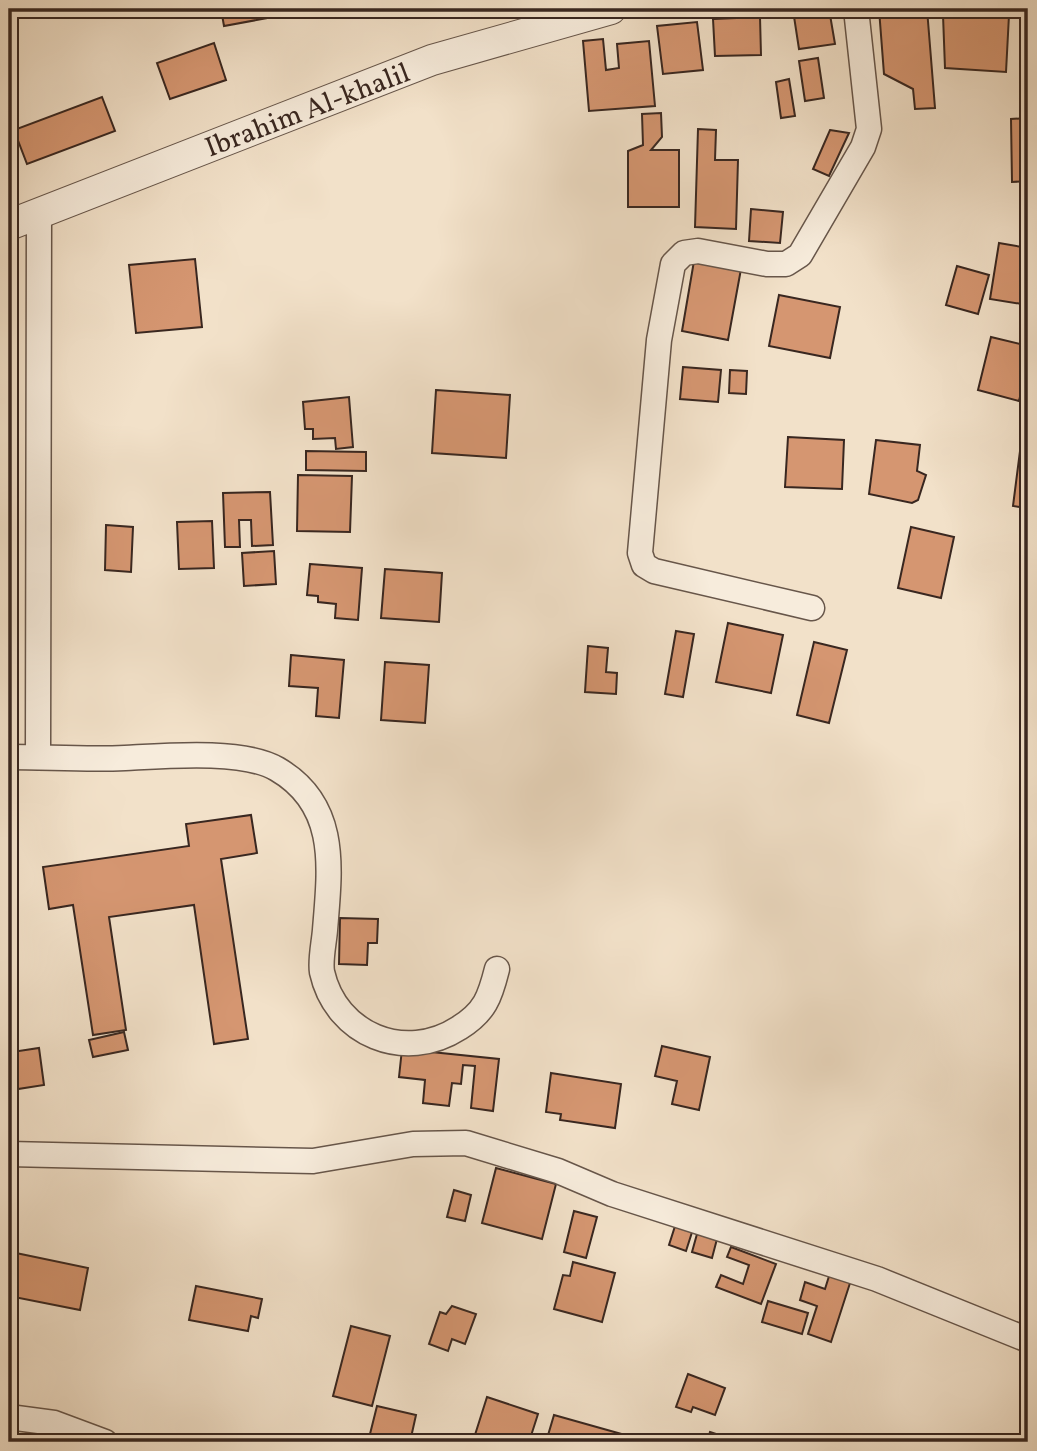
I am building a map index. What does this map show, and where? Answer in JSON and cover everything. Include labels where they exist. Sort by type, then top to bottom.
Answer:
[{"type":"street","name":"Ibrahim Al-khalil","points":[[9,225],[432,60],[611,9]]},
{"type":"street","points":[[812,608],[654,571],[644,565],[640,553],[659,340],[673,264],[684,253],[698,251],[767,264],[786,264],[800,254],[863,147],[869,130],[856,9]]},
{"type":"street","points":[[38,757],[39,213]]},
{"type":"street","points":[[9,757],[124,758],[180,753],[255,762],[276,768],[307,792],[324,821],[329,884],[322,971],[335,1003],[374,1039],[405,1045],[458,1029],[489,1002],[497,969]]},
{"type":"street","points":[[9,1154],[313,1161],[413,1144],[466,1143],[558,1171],[612,1194],[877,1279],[1028,1340]]},
{"type":"street","points":[[9,1417],[54,1423],[105,1442]]},
{"type":"building","points":[[221,9],[294,9],[295,13],[224,26]]},
{"type":"building","points":[[829,9],[835,44],[799,49],[793,10]]},
{"type":"building","points":[[879,9],[927,9],[935,108],[915,109],[913,89],[884,74]]},
{"type":"building","points":[[943,15],[1009,15],[1006,72],[945,68]]},
{"type":"building","points":[[760,17],[761,55],[715,56],[713,19]]},
{"type":"building","points":[[697,22],[703,70],[663,74],[657,26]]},
{"type":"building","points":[[603,39],[606,70],[619,68],[617,44],[649,41],[655,106],[589,111],[583,41]]},
{"type":"building","points":[[214,43],[226,80],[170,99],[157,63]]},
{"type":"building","points":[[818,58],[824,98],[805,101],[799,61]]},
{"type":"building","points":[[789,79],[795,116],[781,118],[776,82]]},
{"type":"building","points":[[102,97],[115,131],[27,164],[14,130]]},
{"type":"building","points":[[661,113],[662,137],[651,150],[679,150],[679,207],[628,207],[628,151],[643,145],[642,114]]},
{"type":"building","points":[[1028,118],[1028,181],[1012,182],[1011,119]]},
{"type":"building","points":[[698,129],[716,130],[715,160],[738,160],[736,229],[695,227]]},
{"type":"building","points":[[830,130],[849,133],[829,176],[813,169]]},
{"type":"building","points":[[751,209],[783,212],[780,243],[749,241]]},
{"type":"building","points":[[999,243],[1028,248],[1028,305],[990,299]]},
{"type":"building","points":[[195,259],[202,327],[136,333],[129,265]]},
{"type":"building","points":[[694,261],[741,269],[728,340],[682,331]]},
{"type":"building","points":[[957,266],[989,275],[978,314],[946,305]]},
{"type":"building","points":[[779,295],[840,307],[830,358],[769,346]]},
{"type":"building","points":[[991,337],[1028,346],[1028,364],[1019,401],[978,390]]},
{"type":"building","points":[[683,367],[721,370],[718,402],[680,399]]},
{"type":"building","points":[[730,370],[747,371],[746,394],[729,393]]},
{"type":"building","points":[[436,390],[510,395],[506,458],[432,453]]},
{"type":"building","points":[[349,397],[353,447],[336,449],[335,438],[313,439],[313,429],[305,429],[303,402]]},
{"type":"building","points":[[788,437],[844,440],[842,489],[785,487]]},
{"type":"building","points":[[876,440],[920,445],[917,471],[926,475],[918,500],[912,503],[869,494]]},
{"type":"building","points":[[306,451],[366,452],[366,471],[306,470]]},
{"type":"building","points":[[1020,451],[1028,452],[1028,508],[1013,506]]},
{"type":"building","points":[[298,475],[352,476],[350,532],[297,531]]},
{"type":"building","points":[[270,492],[273,545],[252,546],[251,520],[239,520],[240,547],[225,547],[223,493]]},
{"type":"building","points":[[212,521],[214,568],[179,569],[177,522]]},
{"type":"building","points":[[106,525],[133,527],[131,572],[105,570]]},
{"type":"building","points":[[911,527],[954,537],[941,598],[898,588]]},
{"type":"building","points":[[274,551],[276,584],[244,586],[242,553]]},
{"type":"building","points":[[310,564],[362,568],[358,620],[335,618],[336,604],[318,602],[318,596],[307,595]]},
{"type":"building","points":[[385,569],[442,573],[439,622],[381,618]]},
{"type":"building","points":[[728,623],[783,635],[771,693],[716,682]]},
{"type":"building","points":[[676,631],[694,634],[683,697],[665,694]]},
{"type":"building","points":[[814,642],[847,650],[829,723],[797,715]]},
{"type":"building","points":[[588,646],[608,648],[606,672],[617,673],[616,694],[585,692]]},
{"type":"building","points":[[291,655],[344,660],[339,718],[316,716],[318,688],[289,686]]},
{"type":"building","points":[[385,662],[429,665],[425,723],[381,720]]},
{"type":"building","points":[[251,815],[257,853],[221,859],[248,1039],[214,1044],[194,905],[109,917],[126,1030],[93,1035],[73,905],[49,909],[43,867],[189,846],[186,824]]},
{"type":"building","points":[[340,918],[378,919],[377,943],[368,943],[367,965],[339,964]]},
{"type":"building","points":[[124,1032],[128,1050],[93,1057],[89,1040]]},
{"type":"building","points":[[662,1046],[710,1057],[699,1110],[672,1104],[677,1081],[655,1076]]},
{"type":"building","points":[[39,1048],[44,1085],[18,1089],[12,1052]]},
{"type":"building","points":[[402,1049],[499,1059],[493,1111],[471,1108],[475,1066],[463,1065],[461,1084],[452,1083],[449,1106],[423,1103],[425,1080],[399,1077]]},
{"type":"building","points":[[551,1073],[621,1084],[615,1128],[560,1120],[561,1114],[546,1112]]},
{"type":"building","points":[[496,1168],[556,1184],[542,1239],[482,1223]]},
{"type":"building","points":[[454,1190],[471,1195],[465,1221],[447,1217]]},
{"type":"building","points":[[574,1211],[597,1217],[586,1258],[564,1252]]},
{"type":"building","points":[[676,1223],[693,1229],[686,1251],[669,1245]]},
{"type":"building","points":[[697,1234],[717,1239],[712,1258],[692,1252]]},
{"type":"building","points":[[731,1247],[776,1264],[761,1304],[716,1287],[721,1275],[743,1284],[749,1265],[727,1257]]},
{"type":"building","points":[[16,1253],[88,1268],[80,1310],[9,1296]]},
{"type":"building","points":[[573,1262],[615,1273],[602,1322],[554,1309],[563,1275],[570,1276]]},
{"type":"building","points":[[830,1273],[851,1280],[831,1342],[808,1334],[817,1306],[800,1300],[805,1282],[825,1289]]},
{"type":"building","points":[[196,1286],[262,1299],[258,1318],[251,1316],[248,1331],[189,1320]]},
{"type":"building","points":[[768,1301],[808,1313],[802,1334],[762,1322]]},
{"type":"building","points":[[452,1306],[476,1314],[465,1344],[452,1339],[448,1351],[429,1344],[440,1312],[446,1314]]},
{"type":"building","points":[[351,1326],[390,1336],[372,1406],[333,1396]]},
{"type":"building","points":[[688,1374],[725,1388],[715,1415],[693,1407],[691,1412],[676,1407]]},
{"type":"building","points":[[487,1397],[538,1414],[529,1442],[487,1442],[474,1438]]},
{"type":"building","points":[[377,1406],[416,1415],[410,1442],[368,1442]]},
{"type":"building","points":[[554,1415],[650,1442],[546,1442]]},
{"type":"building","points":[[710,1432],[740,1442],[707,1442]]}]
